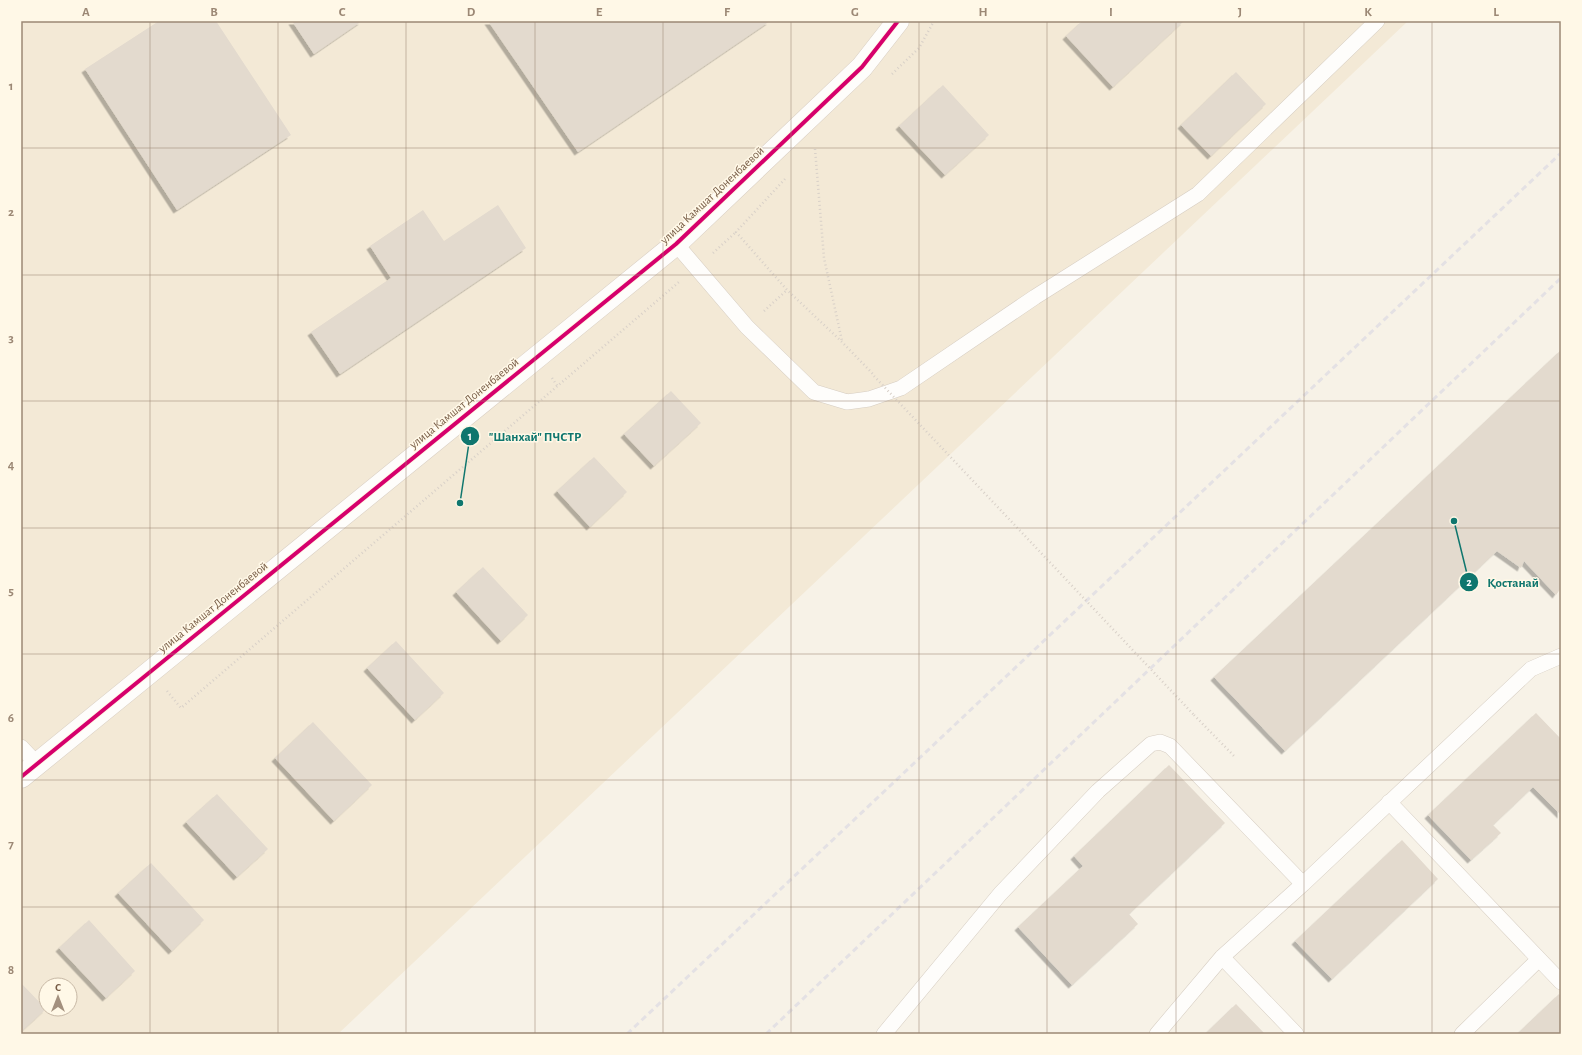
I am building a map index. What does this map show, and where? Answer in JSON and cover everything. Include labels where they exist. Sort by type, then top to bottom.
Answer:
[{"type":"street","name":"улица Камшат Доненбаевой","points":[[29,770],[676,244],[862,68],[898,21]]},
{"type":"lane","points":[[676,244],[747,327],[814,392],[847,402],[869,399],[901,388],[1035,297],[1198,194],[1377,21]]},
{"type":"lane","points":[[1156,1034],[1222,957],[1303,884],[1530,669],[1561,656]]},
{"type":"lane","points":[[884,1034],[1000,894],[1098,791],[1152,744],[1160,742],[1170,746],[1303,884]]},
{"type":"lane","points":[[21,747],[29,770]]},
{"type":"lane","points":[[1390,802],[1561,982]]},
{"type":"lane","points":[[1222,957],[1296,1034]]},
{"type":"lane","points":[[1462,1034],[1540,959]]},
{"type":"path","points":[[890,76],[919,48],[934,21]]},
{"type":"path","points":[[809,153],[815,147],[824,258],[842,342]]},
{"type":"path","points":[[151,670],[181,708],[736,232],[788,176]]},
{"type":"path","points":[[736,232],[787,290],[842,342],[1235,757]]},
{"type":"path","points":[[747,327],[787,290]]},
{"type":"shaded area","points":[[21,21],[1408,21],[338,1034],[21,1034]]},
{"type":"building","points":[[159,21],[216,21],[291,135],[177,210],[85,69]]},
{"type":"building","points":[[292,21],[362,21],[314,54]]},
{"type":"building","points":[[488,21],[770,21],[578,152]]},
{"type":"building","points":[[1082,21],[1184,21],[1113,87],[1066,36]]},
{"type":"building","points":[[1236,72],[1266,104],[1211,156],[1181,125]]},
{"type":"building","points":[[943,85],[989,135],[945,175],[899,126]]},
{"type":"building","points":[[498,205],[526,248],[340,374],[311,332],[391,278],[370,246],[423,210],[444,241]]},
{"type":"building","points":[[1561,350],[1561,588],[1556,595],[1524,561],[1521,568],[1497,551],[1285,751],[1214,677]]},
{"type":"building","points":[[671,391],[701,423],[654,466],[624,434]]},
{"type":"building","points":[[594,457],[627,492],[590,527],[557,491]]},
{"type":"building","points":[[483,567],[528,615],[501,641],[456,592]]},
{"type":"building","points":[[396,641],[444,693],[415,720],[367,668]]},
{"type":"building","points":[[1536,713],[1561,739],[1561,815],[1533,787],[1493,825],[1501,833],[1471,860],[1428,815]]},
{"type":"building","points":[[313,722],[372,785],[334,821],[275,758]]},
{"type":"building","points":[[1169,765],[1225,823],[1129,914],[1138,924],[1072,985],[1018,927],[1083,866],[1074,856]]},
{"type":"building","points":[[217,794],[268,849],[237,877],[186,822]]},
{"type":"building","points":[[1402,840],[1438,879],[1332,979],[1295,941]]},
{"type":"building","points":[[151,863],[204,920],[172,951],[118,893]]},
{"type":"building","points":[[89,920],[135,971],[106,998],[59,948]]},
{"type":"building","points":[[21,983],[38,1001],[38,1016],[21,1032]]},
{"type":"building","points":[[1559,994],[1561,997],[1561,1034],[1517,1034]]},
{"type":"building","points":[[1236,1004],[1265,1034],[1205,1034]]},
{"type":"railway","points":[[627,1034],[1561,153]]},
{"type":"railway","points":[[766,1034],[1561,278]]},
{"type":"cycle path","points":[[21,777],[676,244],[862,67],[898,21]]},
{"type":"place","name":"\"Шанхай\" ПЧСТР","points":[[460,503]]},
{"type":"place","name":"Қостанай","points":[[1454,521]]}]
